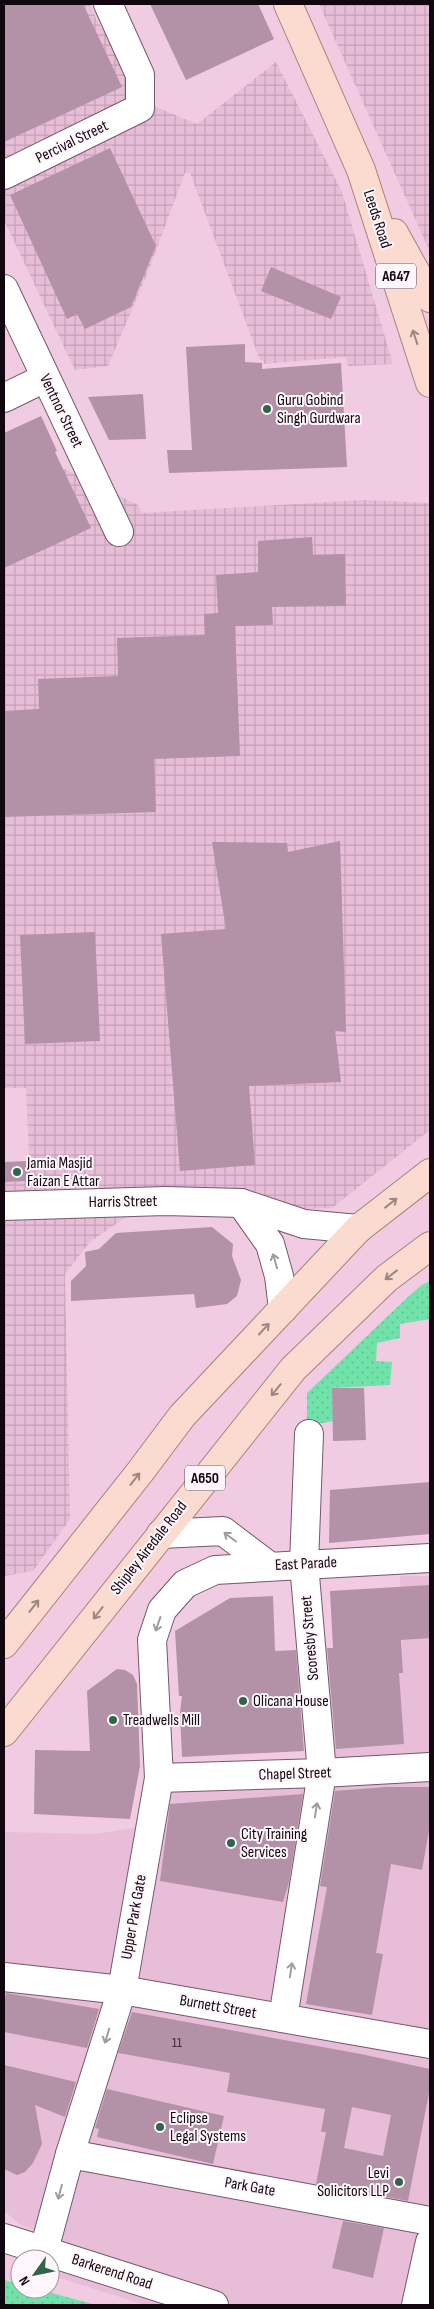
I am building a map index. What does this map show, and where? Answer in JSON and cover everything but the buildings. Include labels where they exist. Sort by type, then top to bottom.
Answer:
[{"type":"main road","name":"Leeds Road","points":[[288,4],[361,170],[430,298]]},
{"type":"main road","name":"Leeds Road","points":[[361,170],[430,383]]},
{"type":"main road","points":[[4,1644],[134,1480],[182,1416],[358,1229],[430,1173]]},
{"type":"main road","name":"Shipley Airedale Road","points":[[4,1732],[293,1369],[387,1278],[430,1246]]},
{"type":"street","name":"Percival Street","points":[[4,175],[140,108],[140,75],[108,4]]},
{"type":"street","name":"Ventnor Street","points":[[4,289],[119,532]]},
{"type":"street","points":[[4,398],[45,378]]},
{"type":"street","points":[[242,1202],[270,1244],[279,1276],[283,1309]]},
{"type":"street","name":"Harris Street","points":[[4,1206],[242,1202],[304,1224],[358,1229]]},
{"type":"street","name":"Scoresby Street","points":[[283,2018],[322,1773],[304,1564],[309,1434]]},
{"type":"street","points":[[161,1534],[223,1531],[269,1566]]},
{"type":"street","name":"East Parade","points":[[185,1584],[215,1570],[430,1558]]},
{"type":"street","name":"Upper Park Gate","points":[[44,2249],[70,2154],[122,1990],[159,1778],[152,1640],[162,1610],[185,1584]]},
{"type":"street","name":"Chapel Street","points":[[159,1778],[322,1773],[430,1767]]},
{"type":"street","name":"Burnett Street","points":[[4,1977],[122,1990],[430,2044]]},
{"type":"street","name":"Park Gate","points":[[70,2154],[430,2221]]},
{"type":"street","name":"Barkerend Road","points":[[6,2237],[41,2249]]},
{"type":"street","points":[[416,2305],[430,2242]]},
{"type":"street","name":"Barkerend Road","points":[[60,2255],[214,2305]]},
{"type":"shaded area","points":[[4,4],[90,4],[97,21],[149,104],[197,124],[276,62],[342,192],[393,364],[348,366],[346,357],[264,364],[264,361],[260,360],[190,173],[185,173],[150,267],[108,366],[75,370],[4,220]]},
{"type":"shaded area","points":[[319,4],[430,4],[430,252]]},
{"type":"shaded area","points":[[65,469],[138,505],[142,513],[363,500],[430,503],[430,1130],[332,1208],[129,1215],[90,1242],[65,1274],[70,1519],[33,1571],[4,1576],[4,1182],[30,1181],[26,1088],[4,1088],[4,497]]},
{"type":"shaded area","points":[[400,1576],[430,1576],[430,2305],[145,2305],[60,2278],[60,2249],[28,2249],[34,2230],[21,2225],[4,2211],[4,1832],[95,1834],[135,1828],[143,1789],[152,1777],[180,1762],[309,1762],[310,1678],[403,1673]]},
{"type":"green space","points":[[430,1281],[430,1319],[400,1324],[400,1338],[377,1343],[376,1361],[392,1362],[390,1385],[332,1388],[333,1421],[307,1426],[307,1393],[409,1296]]},
{"type":"green space","points":[[4,2280],[10,2282],[10,2299],[60,2299],[60,2295],[96,2305],[4,2305]]},
{"type":"place","name":"Guru Gobind Singh Gurdwara","points":[[267,409]]},
{"type":"place","name":"Jamia Masjid Faizan E Attar","points":[[17,1172]]},
{"type":"place","name":"Olicana House","points":[[243,1701]]},
{"type":"place","name":"Treadwells Mill","points":[[113,1720]]},
{"type":"place","name":"City Training Services","points":[[231,1843]]},
{"type":"place","name":"Eclipse Legal Systems","points":[[160,2127]]},
{"type":"place","name":"Levi Solicitors LLP","points":[[399,2182]]}]
